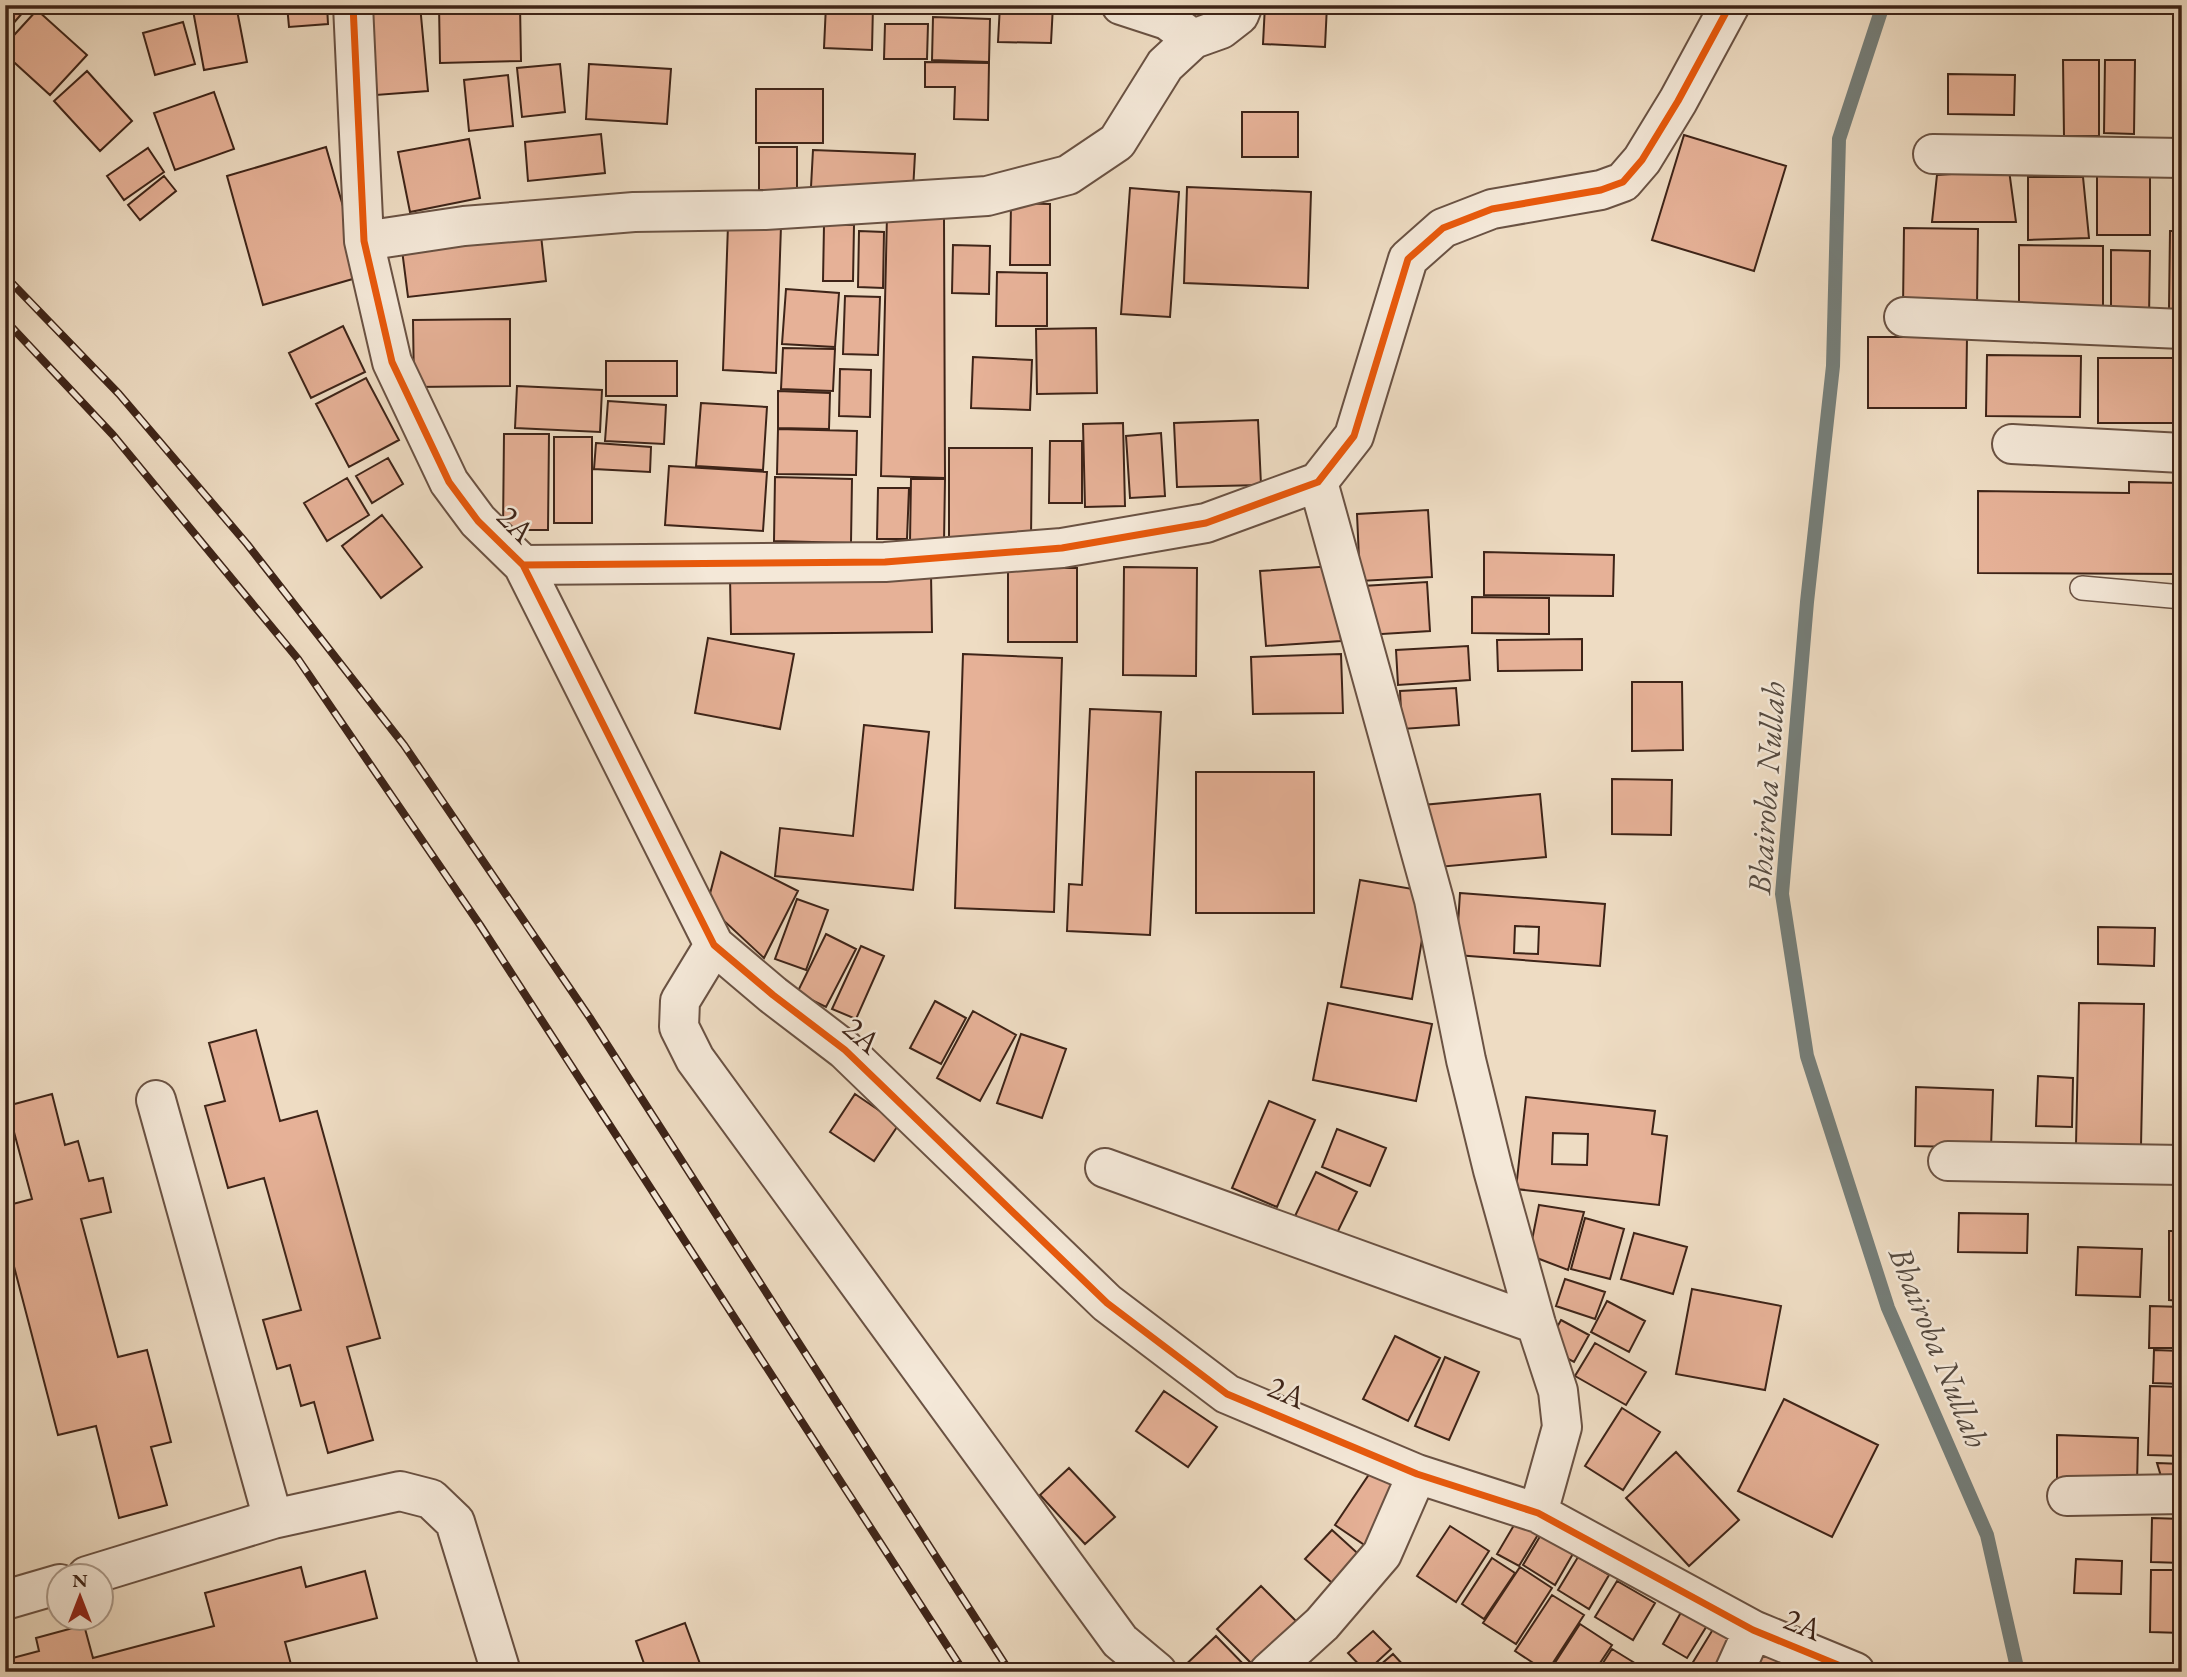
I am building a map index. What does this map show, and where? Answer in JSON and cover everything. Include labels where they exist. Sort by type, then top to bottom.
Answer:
[{"type":"street","name":"2A","points":[[353,5],[364,241],[392,362],[449,482],[478,521],[523,565],[714,945],[845,1051],[1107,1303],[1227,1394],[1418,1474],[1538,1513],[1753,1630],[1855,1672]]},
{"type":"street","points":[[1121,5],[1167,20],[1193,39]]},
{"type":"street","points":[[364,241],[464,226],[634,212],[765,210],[987,196],[1068,175],[1116,142],[1165,65],[1193,39],[1221,29],[1239,15],[1243,5]]},
{"type":"street","points":[[523,565],[885,562],[1062,548],[1206,523],[1318,482],[1354,436],[1408,259],[1443,228],[1492,209],[1601,190],[1623,182],[1642,160],[1671,113],[1730,5]]},
{"type":"street","points":[[1933,155],[2182,158]]},
{"type":"street","points":[[1904,317],[2182,329]]},
{"type":"street","points":[[2012,444],[2182,453]]},
{"type":"street","points":[[1318,482],[1434,900],[1466,1060],[1493,1170],[1536,1324],[1558,1391],[1562,1427],[1538,1513]]},
{"type":"street","points":[[714,945],[680,1001],[678,1027],[695,1059],[1120,1641],[1157,1672]]},
{"type":"street","points":[[156,1100],[273,1519]]},
{"type":"street","points":[[1948,1161],[2182,1165]]},
{"type":"street","points":[[1105,1168],[1536,1324]]},
{"type":"street","points":[[1269,1672],[1322,1624],[1382,1554],[1418,1474]]},
{"type":"street","points":[[116,1567],[273,1519],[400,1491],[431,1499],[455,1522],[501,1672]]},
{"type":"street","points":[[2067,1496],[2182,1493]]},
{"type":"street","points":[[5,1600],[46,1588]]},
{"type":"street","points":[[1734,1672],[1753,1630]]},
{"type":"lane","points":[[2082,588],[2182,597]]},
{"type":"building","points":[[5,5],[17,5],[24,11],[5,33]]},
{"type":"building","points":[[192,5],[236,5],[247,62],[204,70]]},
{"type":"building","points":[[287,5],[327,5],[328,24],[289,27]]},
{"type":"building","points":[[368,5],[420,5],[428,91],[376,95]]},
{"type":"building","points":[[439,5],[520,5],[521,61],[440,63]]},
{"type":"building","points":[[826,5],[873,5],[872,50],[824,48]]},
{"type":"building","points":[[1000,5],[1053,5],[1051,43],[998,42]]},
{"type":"building","points":[[1265,5],[1327,5],[1325,47],[1263,44]]},
{"type":"building","points":[[37,10],[87,55],[50,95],[5,54],[5,45]]},
{"type":"building","points":[[933,17],[990,19],[989,62],[932,60]]},
{"type":"building","points":[[183,22],[195,64],[155,75],[143,33]]},
{"type":"building","points":[[885,24],[928,24],[927,59],[884,59]]},
{"type":"building","points":[[2179,58],[2182,58],[2182,123],[2179,123]]},
{"type":"building","points":[[2063,60],[2099,60],[2099,136],[2064,136]]},
{"type":"building","points":[[2105,60],[2135,60],[2134,134],[2104,133]]},
{"type":"building","points":[[925,62],[989,63],[988,120],[954,119],[955,87],[925,87]]},
{"type":"building","points":[[560,64],[565,112],[522,117],[517,68]]},
{"type":"building","points":[[589,64],[671,69],[667,124],[586,119]]},
{"type":"building","points":[[87,71],[132,121],[100,151],[54,101]]},
{"type":"building","points":[[1948,74],[2015,75],[2014,115],[1948,114]]},
{"type":"building","points":[[508,75],[513,126],[469,131],[464,80]]},
{"type":"building","points":[[756,89],[823,89],[823,143],[756,143]]},
{"type":"building","points":[[214,92],[234,149],[175,170],[154,113]]},
{"type":"building","points":[[1242,112],[1298,112],[1298,157],[1242,157]]},
{"type":"building","points":[[601,134],[605,173],[528,181],[525,142]]},
{"type":"building","points":[[1684,135],[1786,166],[1754,271],[1652,240]]},
{"type":"building","points":[[469,139],[480,198],[410,212],[398,152]]},
{"type":"building","points":[[326,147],[363,276],[263,305],[227,176]]},
{"type":"building","points":[[759,147],[797,147],[797,190],[759,190]]},
{"type":"building","points":[[148,148],[164,172],[124,200],[107,176]]},
{"type":"building","points":[[813,150],[915,154],[913,191],[811,187]]},
{"type":"building","points":[[2173,167],[2182,169],[2182,221],[2173,221]]},
{"type":"building","points":[[2097,169],[2150,169],[2150,235],[2097,235]]},
{"type":"building","points":[[2009,170],[2016,222],[1932,222],[1937,175]]},
{"type":"building","points":[[164,176],[176,191],[140,220],[128,205]]},
{"type":"building","points":[[2028,177],[2083,177],[2089,238],[2028,240]]},
{"type":"building","points":[[1187,187],[1311,192],[1308,288],[1184,283]]},
{"type":"building","points":[[1130,188],[1179,192],[1170,317],[1121,314]]},
{"type":"building","points":[[1011,203],[1050,204],[1050,265],[1010,265]]},
{"type":"building","points":[[887,215],[944,218],[945,478],[881,476]]},
{"type":"building","points":[[728,225],[781,226],[776,373],[723,370]]},
{"type":"building","points":[[824,225],[854,225],[853,281],[823,281]]},
{"type":"building","points":[[540,226],[546,281],[408,297],[401,242]]},
{"type":"building","points":[[1904,228],[1978,229],[1977,308],[1903,308]]},
{"type":"building","points":[[859,231],[884,232],[883,288],[858,287]]},
{"type":"building","points":[[2170,231],[2182,231],[2182,310],[2169,309]]},
{"type":"building","points":[[953,245],[990,246],[989,294],[952,293]]},
{"type":"building","points":[[2019,245],[2103,246],[2103,316],[2019,315]]},
{"type":"building","points":[[2111,250],[2150,251],[2149,317],[2111,317]]},
{"type":"building","points":[[997,272],[1047,273],[1047,326],[996,326]]},
{"type":"building","points":[[786,289],[839,293],[835,347],[782,344]]},
{"type":"building","points":[[845,296],[880,297],[878,355],[843,354]]},
{"type":"building","points":[[510,319],[510,386],[414,387],[413,320]]},
{"type":"building","points":[[343,326],[365,372],[311,398],[289,353]]},
{"type":"building","points":[[1096,328],[1097,393],[1037,394],[1036,329]]},
{"type":"building","points":[[1868,337],[1967,337],[1966,408],[1868,408]]},
{"type":"building","points":[[783,348],[835,349],[833,391],[781,389]]},
{"type":"building","points":[[1987,355],[2081,356],[2080,417],[1986,416]]},
{"type":"building","points":[[973,357],[1032,360],[1030,410],[971,408]]},
{"type":"building","points":[[2098,358],[2175,358],[2175,423],[2098,423]]},
{"type":"building","points":[[606,361],[677,361],[677,396],[606,396]]},
{"type":"building","points":[[840,369],[871,370],[870,417],[839,416]]},
{"type":"building","points":[[366,378],[399,440],[349,467],[316,404]]},
{"type":"building","points":[[517,386],[602,390],[600,432],[515,428]]},
{"type":"building","points":[[778,391],[830,393],[829,429],[778,428]]},
{"type":"building","points":[[608,401],[666,405],[664,444],[605,441]]},
{"type":"building","points":[[701,403],[767,407],[763,470],[696,466]]},
{"type":"building","points":[[1258,420],[1261,485],[1177,487],[1174,423]]},
{"type":"building","points":[[1123,423],[1125,506],[1085,507],[1083,424]]},
{"type":"building","points":[[778,429],[857,431],[856,475],[777,474]]},
{"type":"building","points":[[1161,433],[1165,496],[1130,498],[1126,436]]},
{"type":"building","points":[[504,434],[549,434],[548,530],[503,530]]},
{"type":"building","points":[[554,437],[592,437],[592,523],[554,523]]},
{"type":"building","points":[[1050,441],[1082,441],[1082,503],[1049,503]]},
{"type":"building","points":[[596,443],[651,447],[650,472],[594,469]]},
{"type":"building","points":[[949,448],[1032,448],[1031,539],[949,539]]},
{"type":"building","points":[[388,458],[403,484],[372,503],[356,476]]},
{"type":"building","points":[[669,466],[767,472],[763,531],[665,525]]},
{"type":"building","points":[[775,477],[852,479],[851,543],[774,541]]},
{"type":"building","points":[[347,478],[369,515],[327,541],[304,503]]},
{"type":"building","points":[[911,479],[945,479],[944,543],[910,542]]},
{"type":"building","points":[[2129,482],[2182,483],[2182,574],[1978,573],[1978,491],[2129,493]]},
{"type":"building","points":[[878,488],[909,488],[907,539],[877,539]]},
{"type":"building","points":[[1428,510],[1432,577],[1360,581],[1357,514]]},
{"type":"building","points":[[382,515],[422,567],[381,598],[342,546]]},
{"type":"building","points":[[1484,552],[1614,555],[1613,596],[1484,595]]},
{"type":"building","points":[[1334,566],[1341,641],[1266,646],[1260,571]]},
{"type":"building","points":[[1124,567],[1197,568],[1196,676],[1123,675]]},
{"type":"building","points":[[1008,568],[1077,568],[1077,642],[1008,642]]},
{"type":"building","points":[[931,574],[932,632],[731,634],[730,576]]},
{"type":"building","points":[[1427,582],[1430,631],[1366,635],[1363,586]]},
{"type":"building","points":[[1472,597],[1549,598],[1549,634],[1472,633]]},
{"type":"building","points":[[708,638],[794,654],[780,729],[695,713]]},
{"type":"building","points":[[1582,639],[1582,670],[1498,671],[1497,640]]},
{"type":"building","points":[[1468,646],[1470,680],[1398,685],[1396,650]]},
{"type":"building","points":[[963,654],[1062,658],[1054,912],[955,908]]},
{"type":"building","points":[[1341,654],[1343,713],[1253,714],[1251,657]]},
{"type":"building","points":[[1632,682],[1682,682],[1683,750],[1632,751]]},
{"type":"building","points":[[1456,688],[1459,725],[1402,729],[1400,691]]},
{"type":"building","points":[[1090,709],[1161,712],[1150,935],[1067,931],[1069,884],[1082,885]]},
{"type":"building","points":[[864,725],[929,732],[913,890],[775,876],[780,828],[853,836]]},
{"type":"building","points":[[1196,772],[1314,772],[1314,913],[1196,913]]},
{"type":"building","points":[[1612,779],[1672,780],[1671,835],[1612,834]]},
{"type":"building","points":[[1540,794],[1546,857],[1428,868],[1423,805]]},
{"type":"building","points":[[721,852],[798,891],[764,958],[707,905]]},
{"type":"building","points":[[1360,880],[1430,892],[1412,999],[1341,987]]},
{"type":"building","points":[[1460,893],[1605,904],[1600,966],[1456,955]],"holes":[[[1515,926],[1539,927],[1538,954],[1514,953]]]},
{"type":"building","points":[[797,899],[828,910],[806,970],[775,959]]},
{"type":"building","points":[[2098,927],[2155,928],[2154,966],[2098,964]]},
{"type":"building","points":[[826,934],[856,949],[826,1007],[797,993]]},
{"type":"building","points":[[861,946],[884,956],[856,1019],[832,1009]]},
{"type":"building","points":[[935,1001],[966,1018],[941,1064],[910,1048]]},
{"type":"building","points":[[1328,1003],[1432,1024],[1416,1101],[1313,1080]]},
{"type":"building","points":[[2079,1003],[2144,1004],[2141,1146],[2076,1145]]},
{"type":"building","points":[[973,1011],[1016,1035],[980,1101],[937,1078]]},
{"type":"building","points":[[256,1030],[280,1121],[317,1111],[380,1338],[347,1347],[373,1440],[328,1453],[314,1402],[301,1406],[290,1365],[277,1369],[263,1320],[301,1310],[264,1178],[228,1188],[205,1106],[225,1101],[209,1043]]},
{"type":"building","points":[[1021,1034],[1066,1049],[1042,1118],[997,1103]]},
{"type":"building","points":[[2177,1067],[2182,1067],[2182,1125],[2176,1125]]},
{"type":"building","points":[[2038,1076],[2073,1078],[2072,1127],[2036,1126]]},
{"type":"building","points":[[1916,1087],[1993,1090],[1991,1148],[1915,1146]]},
{"type":"building","points":[[52,1094],[65,1145],[78,1141],[89,1181],[103,1178],[111,1212],[81,1219],[118,1357],[147,1350],[171,1442],[151,1447],[167,1505],[119,1518],[96,1426],[58,1435],[5,1232],[5,1206],[32,1199],[7,1106]]},
{"type":"building","points":[[855,1094],[899,1124],[874,1161],[830,1132]]},
{"type":"building","points":[[1526,1097],[1655,1111],[1652,1134],[1667,1136],[1659,1205],[1516,1189]],"holes":[[[1553,1133],[1588,1134],[1587,1165],[1552,1164]]]},
{"type":"building","points":[[1269,1101],[1315,1120],[1277,1207],[1232,1188]]},
{"type":"building","points":[[1337,1129],[1386,1148],[1370,1186],[1322,1167]]},
{"type":"building","points":[[2177,1167],[2182,1167],[2182,1226],[2175,1226]]},
{"type":"building","points":[[1316,1172],[1357,1192],[1336,1235],[1295,1216]]},
{"type":"building","points":[[1539,1205],[1584,1212],[1568,1270],[1529,1255]]},
{"type":"building","points":[[1959,1213],[2028,1214],[2027,1253],[1958,1252]]},
{"type":"building","points":[[1585,1218],[1624,1229],[1610,1279],[1571,1269]]},
{"type":"building","points":[[2169,1231],[2182,1231],[2182,1301],[2169,1300]]},
{"type":"building","points":[[1634,1233],[1687,1247],[1673,1294],[1621,1279]]},
{"type":"building","points":[[2078,1247],[2142,1249],[2140,1297],[2076,1295]]},
{"type":"building","points":[[1565,1279],[1605,1292],[1595,1319],[1556,1306]]},
{"type":"building","points":[[1692,1289],[1781,1306],[1765,1390],[1676,1374]]},
{"type":"building","points":[[1607,1301],[1645,1321],[1629,1352],[1591,1332]]},
{"type":"building","points":[[2150,1306],[2182,1307],[2182,1348],[2149,1348]]},
{"type":"building","points":[[1561,1320],[1589,1335],[1574,1362],[1546,1347]]},
{"type":"building","points":[[1395,1336],[1440,1358],[1408,1421],[1363,1399]]},
{"type":"building","points":[[1595,1343],[1646,1372],[1626,1405],[1575,1376]]},
{"type":"building","points":[[2154,1350],[2182,1351],[2182,1384],[2153,1383]]},
{"type":"building","points":[[1445,1357],[1479,1372],[1449,1440],[1415,1426]]},
{"type":"building","points":[[2150,1386],[2182,1387],[2182,1456],[2148,1455]]},
{"type":"building","points":[[1164,1391],[1217,1427],[1188,1467],[1136,1431]]},
{"type":"building","points":[[1784,1399],[1878,1445],[1832,1537],[1738,1491]]},
{"type":"building","points":[[1622,1408],[1660,1432],[1623,1490],[1585,1466]]},
{"type":"building","points":[[2057,1435],[2138,1438],[2137,1485],[2057,1483]]},
{"type":"building","points":[[1676,1452],[1739,1520],[1689,1566],[1626,1498]]},
{"type":"building","points":[[2157,1463],[2182,1464],[2182,1484],[2163,1483]]},
{"type":"building","points":[[1069,1468],[1115,1517],[1085,1544],[1040,1495]]},
{"type":"building","points":[[1372,1470],[1403,1491],[1366,1546],[1335,1525]]},
{"type":"building","points":[[1520,1515],[1542,1528],[1519,1566],[1497,1554]]},
{"type":"building","points":[[2152,1518],[2182,1519],[2182,1563],[2151,1562]]},
{"type":"building","points":[[1450,1526],[1489,1551],[1456,1602],[1417,1576]]},
{"type":"building","points":[[1332,1530],[1365,1560],[1339,1589],[1305,1559]]},
{"type":"building","points":[[1542,1533],[1574,1552],[1555,1585],[1523,1565]]},
{"type":"building","points":[[1578,1557],[1609,1575],[1589,1609],[1558,1590]]},
{"type":"building","points":[[1492,1558],[1515,1573],[1484,1619],[1462,1604]]},
{"type":"building","points":[[2076,1559],[2122,1561],[2121,1594],[2074,1593]]},
{"type":"building","points":[[301,1567],[306,1587],[365,1571],[377,1618],[285,1642],[293,1672],[5,1672],[5,1660],[39,1651],[36,1638],[58,1632],[86,1632],[93,1658],[214,1626],[205,1593]]},
{"type":"building","points":[[1520,1567],[1552,1588],[1516,1644],[1483,1623]]},
{"type":"building","points":[[2151,1570],[2182,1570],[2182,1633],[2150,1632]]},
{"type":"building","points":[[1617,1581],[1655,1603],[1633,1640],[1595,1617]]},
{"type":"building","points":[[1261,1586],[1299,1624],[1255,1667],[1217,1629]]},
{"type":"building","points":[[1552,1595],[1584,1615],[1547,1672],[1515,1651]]},
{"type":"building","points":[[1683,1609],[1708,1624],[1687,1658],[1663,1644]]},
{"type":"building","points":[[685,1623],[703,1672],[647,1672],[636,1641]]},
{"type":"building","points":[[1580,1624],[1612,1645],[1594,1672],[1549,1672]]},
{"type":"building","points":[[1715,1626],[1734,1637],[1714,1672],[1687,1672]]},
{"type":"building","points":[[1373,1631],[1391,1649],[1366,1672],[1348,1653]]},
{"type":"building","points":[[1216,1636],[1251,1672],[1179,1671]]},
{"type":"building","points":[[1749,1648],[1789,1664],[1786,1672],[1739,1672]]},
{"type":"building","points":[[1612,1649],[1638,1665],[1634,1672],[1597,1672]]},
{"type":"building","points":[[1393,1654],[1405,1667],[1399,1672],[1372,1672]]},
{"type":"waterway","name":"Bhairoba Nullah","points":[[1883,5],[1839,139],[1833,366],[1807,602],[1782,894],[1807,1056],[1888,1308],[1987,1535],[2018,1672]]},
{"type":"railway","points":[[5,276],[119,394],[247,544],[404,745],[590,1018],[1010,1672]]},
{"type":"railway","points":[[5,320],[113,435],[298,659],[480,925],[964,1672]]},
{"type":"cycle path","points":[[353,5],[364,241],[392,362],[449,482],[478,521],[523,565],[714,945],[773,995],[845,1050],[1107,1303],[1227,1394],[1417,1474],[1538,1513],[1753,1630],[1855,1672]]},
{"type":"cycle path","points":[[523,565],[885,562],[1062,548],[1206,523],[1318,482],[1354,436],[1408,259],[1443,228],[1492,209],[1601,190],[1623,182],[1642,160],[1678,101],[1730,5]]}]
